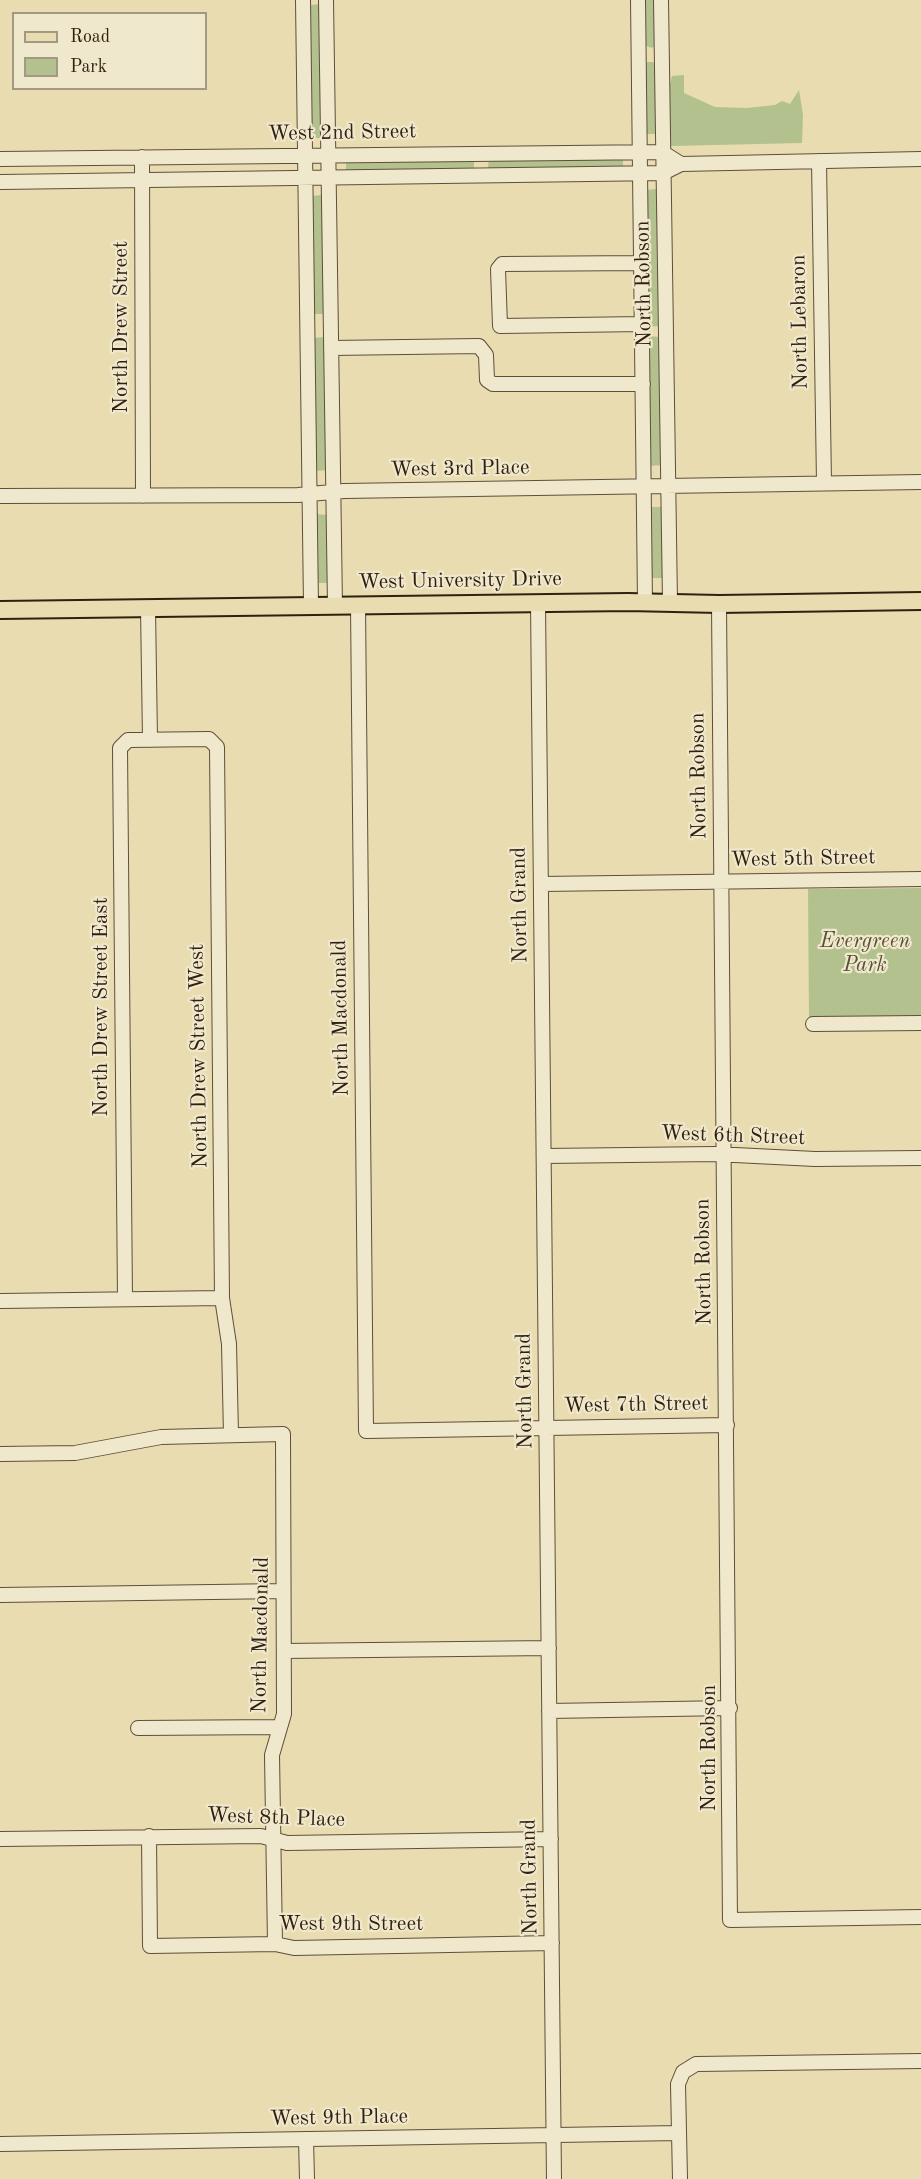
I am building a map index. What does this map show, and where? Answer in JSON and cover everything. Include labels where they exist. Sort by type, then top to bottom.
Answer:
[{"type":"main road","name":"West University Drive","points":[[0,610],[311,605],[921,601]]},
{"type":"street","points":[[303,0],[311,605]]},
{"type":"street","points":[[326,0],[335,605]]},
{"type":"street","name":"North Robson","points":[[638,0],[642,173],[645,602]]},
{"type":"street","name":"North Robson","points":[[661,0],[670,602]]},
{"type":"street","points":[[662,152],[681,164]]},
{"type":"street","name":"West 2nd Street","points":[[0,159],[662,152]]},
{"type":"street","name":"North Drew Street","points":[[142,157],[143,496]]},
{"type":"street","points":[[0,182],[663,173],[681,164],[921,159]]},
{"type":"street","name":"North Lebaron","points":[[819,161],[824,483]]},
{"type":"street","points":[[642,263],[502,264],[498,269],[500,326],[643,324]]},
{"type":"street","points":[[308,324],[330,324]]},
{"type":"street","points":[[331,348],[479,346],[486,354],[487,380],[493,384],[643,384]]},
{"type":"street","name":"West 3rd Place","points":[[0,496],[310,494],[921,482]]},
{"type":"street","name":"North Grand","points":[[538,603],[554,2179]]},
{"type":"street","name":"North Robson","points":[[719,604],[730,1920],[921,1917]]},
{"type":"street","name":"North Macdonald","points":[[358,605],[366,1431]]},
{"type":"street","points":[[148,608],[150,740]]},
{"type":"street","name":"North Drew Street West","points":[[150,740],[209,739],[217,747],[222,1298],[230,1344],[231,1435]]},
{"type":"street","name":"North Drew Street East","points":[[125,1299],[120,748],[128,740],[150,740]]},
{"type":"street","name":"West 5th Street","points":[[541,884],[921,879]]},
{"type":"street","points":[[813,1024],[921,1023]]},
{"type":"street","name":"West 6th Street","points":[[544,1156],[724,1155],[815,1159],[921,1158]]},
{"type":"street","points":[[0,1301],[222,1298]]},
{"type":"street","name":"West 7th Street","points":[[366,1431],[727,1425]]},
{"type":"street","name":"North Macdonald","points":[[231,1435],[283,1434],[284,1714],[272,1755],[275,1944]]},
{"type":"street","points":[[0,1454],[75,1453],[161,1437],[231,1435]]},
{"type":"street","points":[[0,1594],[283,1591]]},
{"type":"street","points":[[284,1652],[549,1648]]},
{"type":"street","points":[[549,1711],[730,1708]]},
{"type":"street","points":[[138,1728],[280,1727]]},
{"type":"street","name":"West 9th Street","points":[[149,1836],[150,1946],[275,1944],[294,1948],[552,1943]]},
{"type":"street","name":"West 8th Place","points":[[0,1839],[261,1836],[287,1843],[551,1839]]},
{"type":"street","points":[[680,2179],[678,2084],[683,2072],[696,2064],[921,2061]]},
{"type":"street","name":"West 9th Place","points":[[0,2144],[679,2133]]},
{"type":"street","points":[[306,2139],[307,2179]]},
{"type":"green space","points":[[642,0],[657,0],[657,44],[652,48],[644,45]]},
{"type":"green space","points":[[322,4],[321,138],[312,138],[309,135],[309,5]]},
{"type":"green space","points":[[653,62],[658,66],[658,134],[645,134],[643,65]]},
{"type":"green space","points":[[684,75],[684,93],[715,107],[747,108],[775,105],[782,101],[790,104],[799,90],[803,115],[802,143],[670,146],[668,93],[672,76]]},
{"type":"green space","points":[[623,155],[623,170],[489,171],[488,168],[489,158]]},
{"type":"green space","points":[[474,157],[474,172],[346,172],[346,161]]},
{"type":"green space","points":[[645,190],[659,191],[660,326],[648,327]]},
{"type":"green space","points":[[323,195],[325,314],[314,314],[311,196]]},
{"type":"green space","points":[[650,336],[659,337],[661,340],[663,465],[649,466],[647,339]]},
{"type":"green space","points":[[325,337],[329,470],[314,471],[312,338]]},
{"type":"green space","points":[[648,507],[664,509],[664,578],[650,578]]},
{"type":"green space","points":[[314,514],[329,515],[329,583],[315,583]]},
{"type":"green space","name":"Evergreen Park","points":[[921,888],[921,1018],[809,1020],[808,889]]}]
